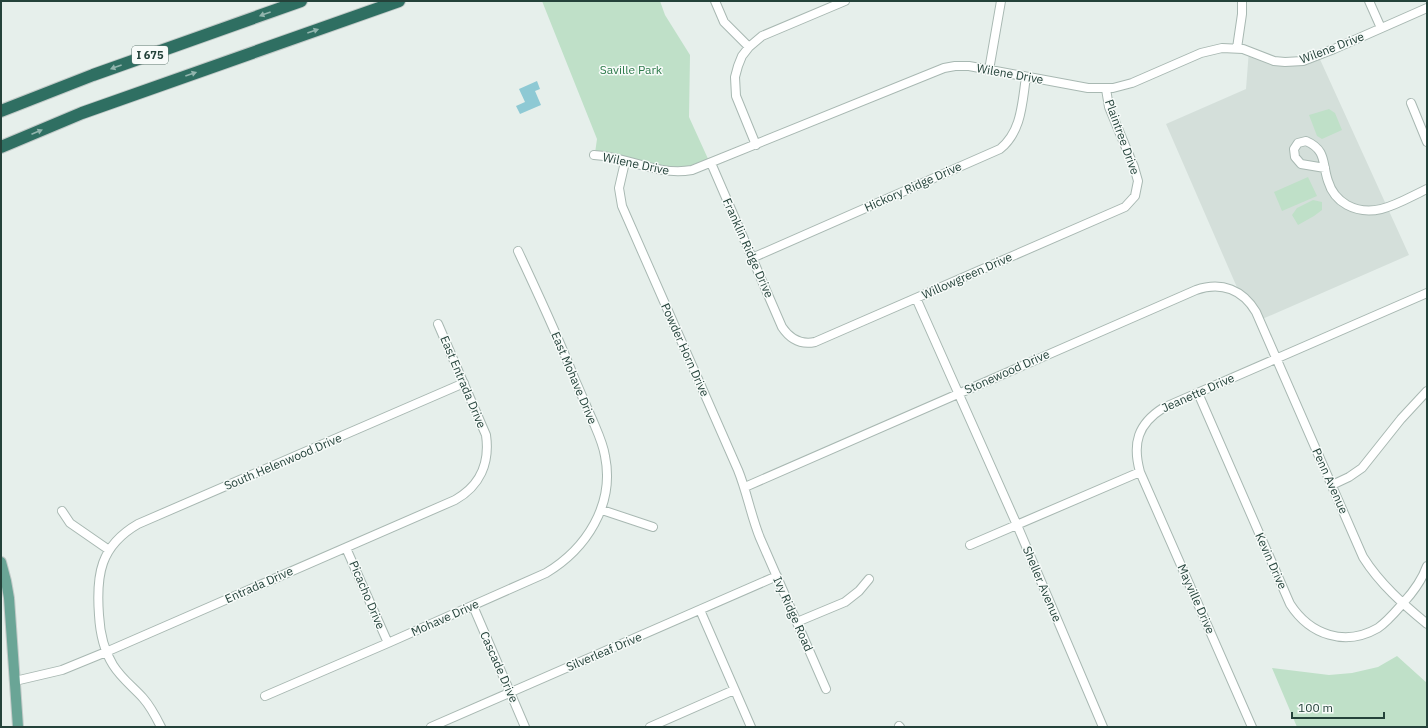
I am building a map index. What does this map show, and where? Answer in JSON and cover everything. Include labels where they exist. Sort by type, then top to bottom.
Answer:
[{"type":"highway","name":"I 675","points":[[1,112],[92,75],[301,1]]},
{"type":"highway","name":"I 675","points":[[1,147],[82,112],[399,1]]},
{"type":"main road","points":[[1,562],[9,598],[18,727]]},
{"type":"street","points":[[715,1],[724,22],[749,47]]},
{"type":"street","points":[[756,145],[738,104],[735,87],[735,77],[742,56],[749,47],[766,34],[832,4],[845,1]]},
{"type":"street","points":[[989,70],[1001,1]]},
{"type":"street","points":[[1238,48],[1242,1]]},
{"type":"street","points":[[1369,1],[1381,28]]},
{"type":"street","name":"Wilene Drive","points":[[594,155],[608,156],[625,162],[674,172],[692,170],[933,71],[949,67],[961,66],[1026,76],[1088,88],[1106,89],[1132,83],[1208,51],[1222,48],[1249,50],[1274,61],[1297,62],[1308,59],[1427,8]]},
{"type":"street","name":"Hickory Ridge Drive","points":[[752,258],[1000,149],[1010,139],[1017,126],[1026,76]]},
{"type":"street","name":"Plaintree Drive","points":[[1106,89],[1109,107],[1137,175],[1138,185]]},
{"type":"street","points":[[1411,103],[1427,142]]},
{"type":"street","name":"Powder Horn Drive","points":[[625,162],[619,188],[622,206],[745,487],[760,538]]},
{"type":"street","name":"Franklin Ridge Drive","points":[[711,163],[786,333]]},
{"type":"street","points":[[1325,168],[1328,182],[1335,195],[1344,203],[1355,209],[1372,212],[1387,208],[1427,189]]},
{"type":"street","name":"Willowgreen Drive","points":[[786,333],[799,342],[815,342],[1121,209],[1130,202],[1138,185]]},
{"type":"street","name":"East Mohave Drive","points":[[518,251],[565,354],[601,439],[607,466],[602,510]]},
{"type":"street","name":"Stonewood Drive","points":[[745,487],[1202,288],[1219,286],[1239,292],[1250,302],[1260,320]]},
{"type":"street","name":"Jeanette Drive","points":[[1140,472],[1137,463],[1136,447],[1140,432],[1154,414],[1163,408],[1427,293]]},
{"type":"street","name":"Sheller Avenue","points":[[916,298],[1017,525],[1103,727]]},
{"type":"street","name":"Penn Avenue","points":[[1260,320],[1360,550],[1370,568],[1386,588],[1427,624]]},
{"type":"street","name":"East Entrada Drive","points":[[438,324],[486,435],[488,446],[485,463]]},
{"type":"street","name":"South Helenwood Drive","points":[[161,727],[150,707],[119,674],[106,652],[100,631],[97,590],[101,567],[109,550],[122,535],[138,524],[464,383]]},
{"type":"street","points":[[1332,485],[1349,477],[1362,468],[1401,419],[1427,391]]},
{"type":"street","name":"Kevin Drive","points":[[1198,392],[1290,604],[1301,618],[1311,626],[1323,633],[1349,637],[1360,635],[1378,627],[1388,620],[1421,581],[1427,566]]},
{"type":"street","name":"Entrada Drive","points":[[15,680],[62,670],[106,652],[463,496],[477,482],[485,463]]},
{"type":"street","points":[[970,546],[1140,472]]},
{"type":"street","name":"Mayville Drive","points":[[1140,472],[1252,727]]},
{"type":"street","points":[[602,510],[653,527]]},
{"type":"street","name":"Mohave Drive","points":[[265,696],[546,573],[560,564],[573,552],[587,536],[602,510]]},
{"type":"street","points":[[62,511],[70,524],[109,550]]},
{"type":"street","name":"Ivy Ridge Road","points":[[760,538],[826,689]]},
{"type":"street","name":"Picacho Drive","points":[[346,548],[388,643]]},
{"type":"street","name":"Silverleaf Drive","points":[[431,727],[777,576]]},
{"type":"street","points":[[797,622],[845,602],[853,596],[869,579]]},
{"type":"street","name":"Cascade Drive","points":[[473,606],[525,727]]},
{"type":"street","points":[[700,610],[751,727]]},
{"type":"street","points":[[653,726],[734,690]]},
{"type":"shaded area","points":[[1249,50],[1274,61],[1318,55],[1409,255],[1260,320],[1239,292],[1166,124],[1246,89]]},
{"type":"green space","name":"Saville Park","points":[[542,1],[660,1],[665,15],[690,55],[689,117],[709,161],[690,167],[674,168],[595,153],[597,139]]},
{"type":"green space","points":[[1329,109],[1335,113],[1342,130],[1322,139],[1317,136],[1309,115]]},
{"type":"green space","points":[[1308,177],[1317,196],[1282,211],[1274,192]]},
{"type":"green space","points":[[1313,200],[1322,202],[1322,210],[1298,225],[1292,215],[1297,208]]},
{"type":"green space","points":[[1397,656],[1427,683],[1427,727],[1297,727],[1272,668],[1329,675],[1352,673],[1378,667]]},
{"type":"water","points":[[537,81],[540,89],[535,91],[541,105],[520,114],[516,106],[525,102],[519,89]]}]
